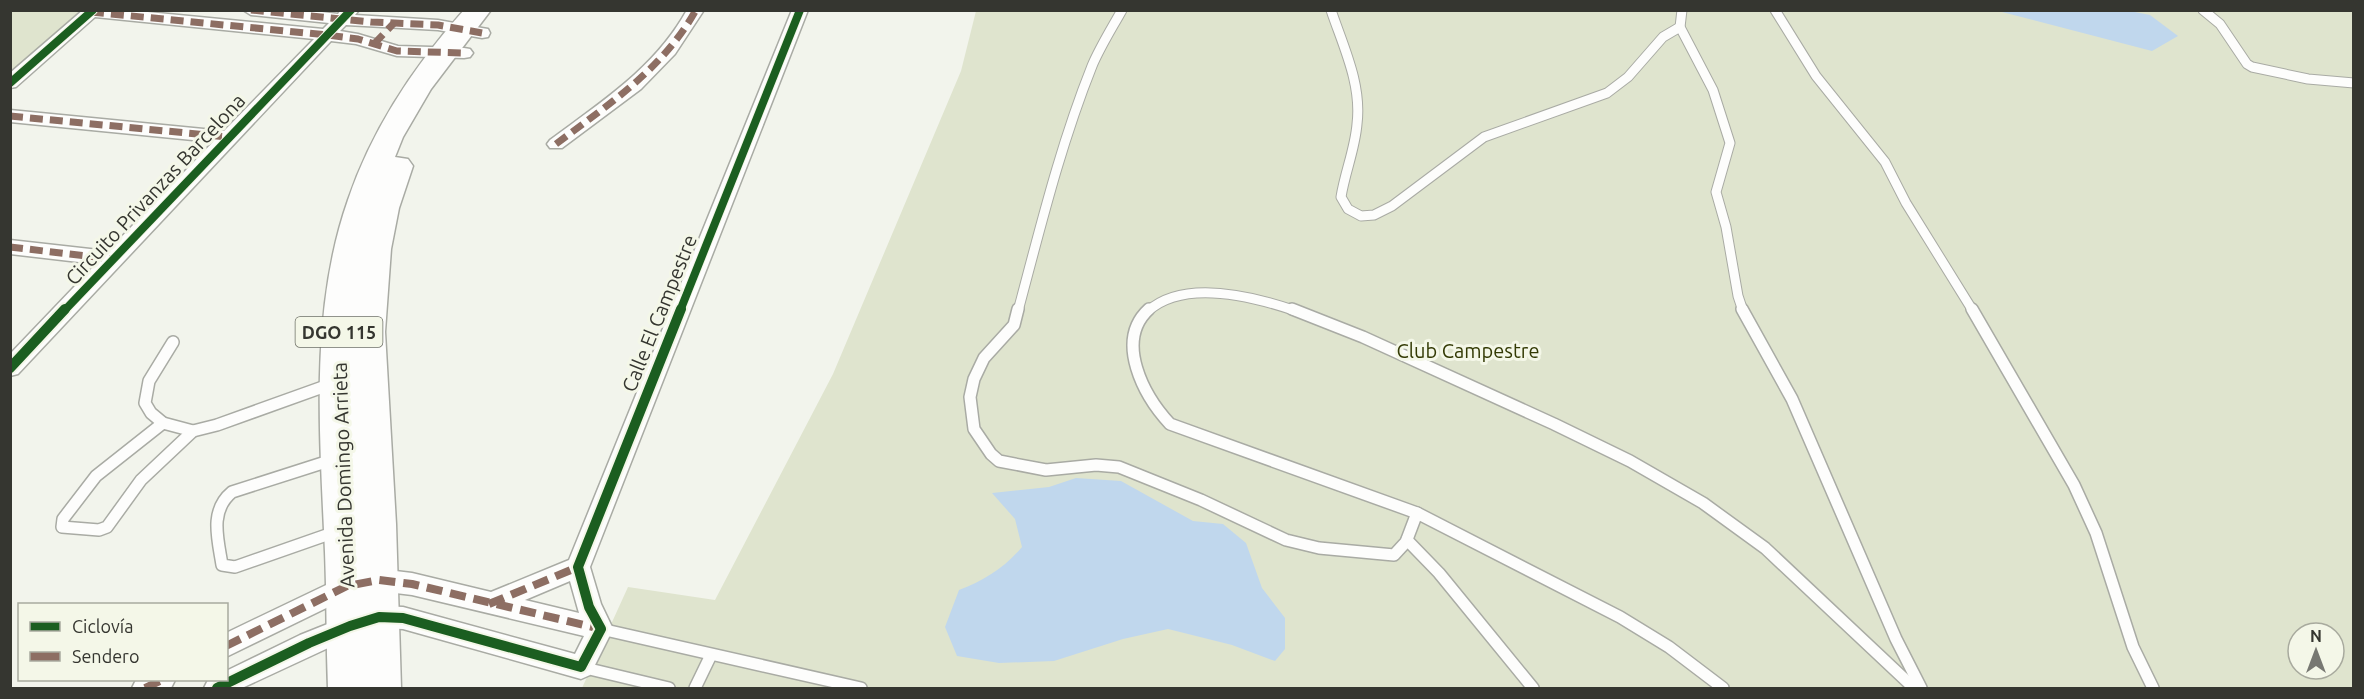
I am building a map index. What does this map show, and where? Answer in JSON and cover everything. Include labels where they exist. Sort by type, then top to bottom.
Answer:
[{"type":"main road","name":"Avenida Domingo Arrieta","points":[[381,688],[364,622],[347,586],[338,381],[338,338],[344,285],[360,211],[388,138],[411,97],[471,31]]},
{"type":"main road","name":"Avenida Domingo Arrieta","points":[[348,688],[364,622],[379,580],[367,320],[370,278],[381,221],[394,175],[406,146],[471,31]]},
{"type":"street","points":[[251,10],[346,15],[394,23],[438,25],[471,31]]},
{"type":"street","points":[[556,144],[656,66],[676,45],[696,10]]},
{"type":"street","name":"Calle El Campestre","points":[[578,567],[800,10]]},
{"type":"street","points":[[10,83],[92,11],[358,39],[397,51],[471,31]]},
{"type":"street","name":"Circuito Privanzas Barcelona","points":[[10,368],[346,15]]},
{"type":"street","points":[[374,44],[394,23]]},
{"type":"street","points":[[10,116],[228,137]]},
{"type":"street","points":[[10,247],[112,259]]},
{"type":"street","points":[[489,604],[578,567],[589,607],[601,629]]},
{"type":"street","points":[[228,645],[347,586],[379,580],[412,584],[601,629]]},
{"type":"street","points":[[217,688],[300,647],[364,622],[403,618],[581,667],[601,629]]},
{"type":"street","points":[[145,688],[160,681]]},
{"type":"lane","points":[[1122,10],[1093,64],[1072,121],[1049,195],[1014,325],[984,358],[974,379],[970,397],[975,429],[985,447],[999,461],[1029,469],[1119,466],[1201,500],[1272,534],[1300,544],[1387,556],[1400,551],[1407,540],[1417,513]]},
{"type":"lane","points":[[1330,10],[1357,92],[1357,130],[1341,197],[1348,209],[1356,214],[1367,216],[1392,206],[1484,136],[1607,93],[1628,77],[1664,37],[1680,27]]},
{"type":"lane","points":[[1682,10],[1680,27],[1713,90],[1730,143],[1716,192],[1726,226],[1737,278],[1738,296],[1744,314],[1792,399],[1896,639],[1921,688]]},
{"type":"lane","points":[[1775,10],[1816,76],[1885,162],[1918,223],[1992,341],[2074,485],[2089,515],[2133,647],[2152,688]]},
{"type":"lane","points":[[2203,10],[2220,24],[2247,64],[2252,67],[2308,79],[2354,83]]},
{"type":"lane","points":[[1723,688],[1669,647],[1620,617],[1417,513],[1170,424],[1151,401],[1136,364],[1134,336],[1145,312],[1174,296],[1196,293],[1226,295],[1283,306],[1503,399],[1628,459],[1738,526],[1766,549],[1914,688]]},
{"type":"lane","points":[[173,342],[149,381],[145,392],[145,403],[151,413],[163,423],[193,431],[217,425],[338,381]]},
{"type":"lane","points":[[163,423],[96,476],[63,519],[62,527],[99,530],[107,527],[141,480],[193,431]]},
{"type":"lane","points":[[341,458],[231,492],[221,500],[216,513],[222,565],[227,567],[344,529]]},
{"type":"lane","points":[[1407,540],[1439,573],[1533,688]]},
{"type":"lane","points":[[601,629],[861,688]]},
{"type":"lane","points":[[695,688],[711,655]]},
{"type":"lane","points":[[581,667],[669,688]]},
{"type":"green space","points":[[11,10],[80,10],[80,11],[11,72]]},
{"type":"green space","name":"Club Campestre","points":[[976,11],[2353,11],[2353,688],[582,688],[628,587],[715,600],[833,374],[961,71]]},
{"type":"water","points":[[1998,11],[2130,11],[2150,15],[2178,36],[2152,51]]},
{"type":"water","points":[[1076,478],[1121,481],[1193,521],[1223,524],[1246,543],[1262,588],[1285,618],[1285,649],[1275,661],[1232,645],[1168,629],[1123,639],[1054,661],[999,663],[957,656],[945,627],[959,590],[994,573],[1022,547],[1015,519],[992,493],[1049,487]]},
{"type":"marked path","points":[[251,10],[371,22],[438,25],[482,33]]},
{"type":"marked path","points":[[556,144],[635,85],[653,68],[684,31],[696,10]]},
{"type":"marked path","points":[[91,12],[327,35],[358,39],[397,51],[464,53]]},
{"type":"marked path","points":[[374,44],[394,23]]},
{"type":"marked path","points":[[10,116],[228,137]]},
{"type":"marked path","points":[[10,247],[112,259]]},
{"type":"marked path","points":[[489,604],[578,567]]},
{"type":"marked path","points":[[228,645],[347,586],[379,580],[412,584],[601,629]]},
{"type":"marked path","points":[[145,688],[160,681]]},
{"type":"cycle path","points":[[10,83],[93,10]]},
{"type":"cycle path","points":[[10,368],[351,10]]},
{"type":"cycle path","points":[[217,688],[309,643],[379,617],[403,618],[581,667],[601,629],[589,607],[578,567],[800,10]]}]
